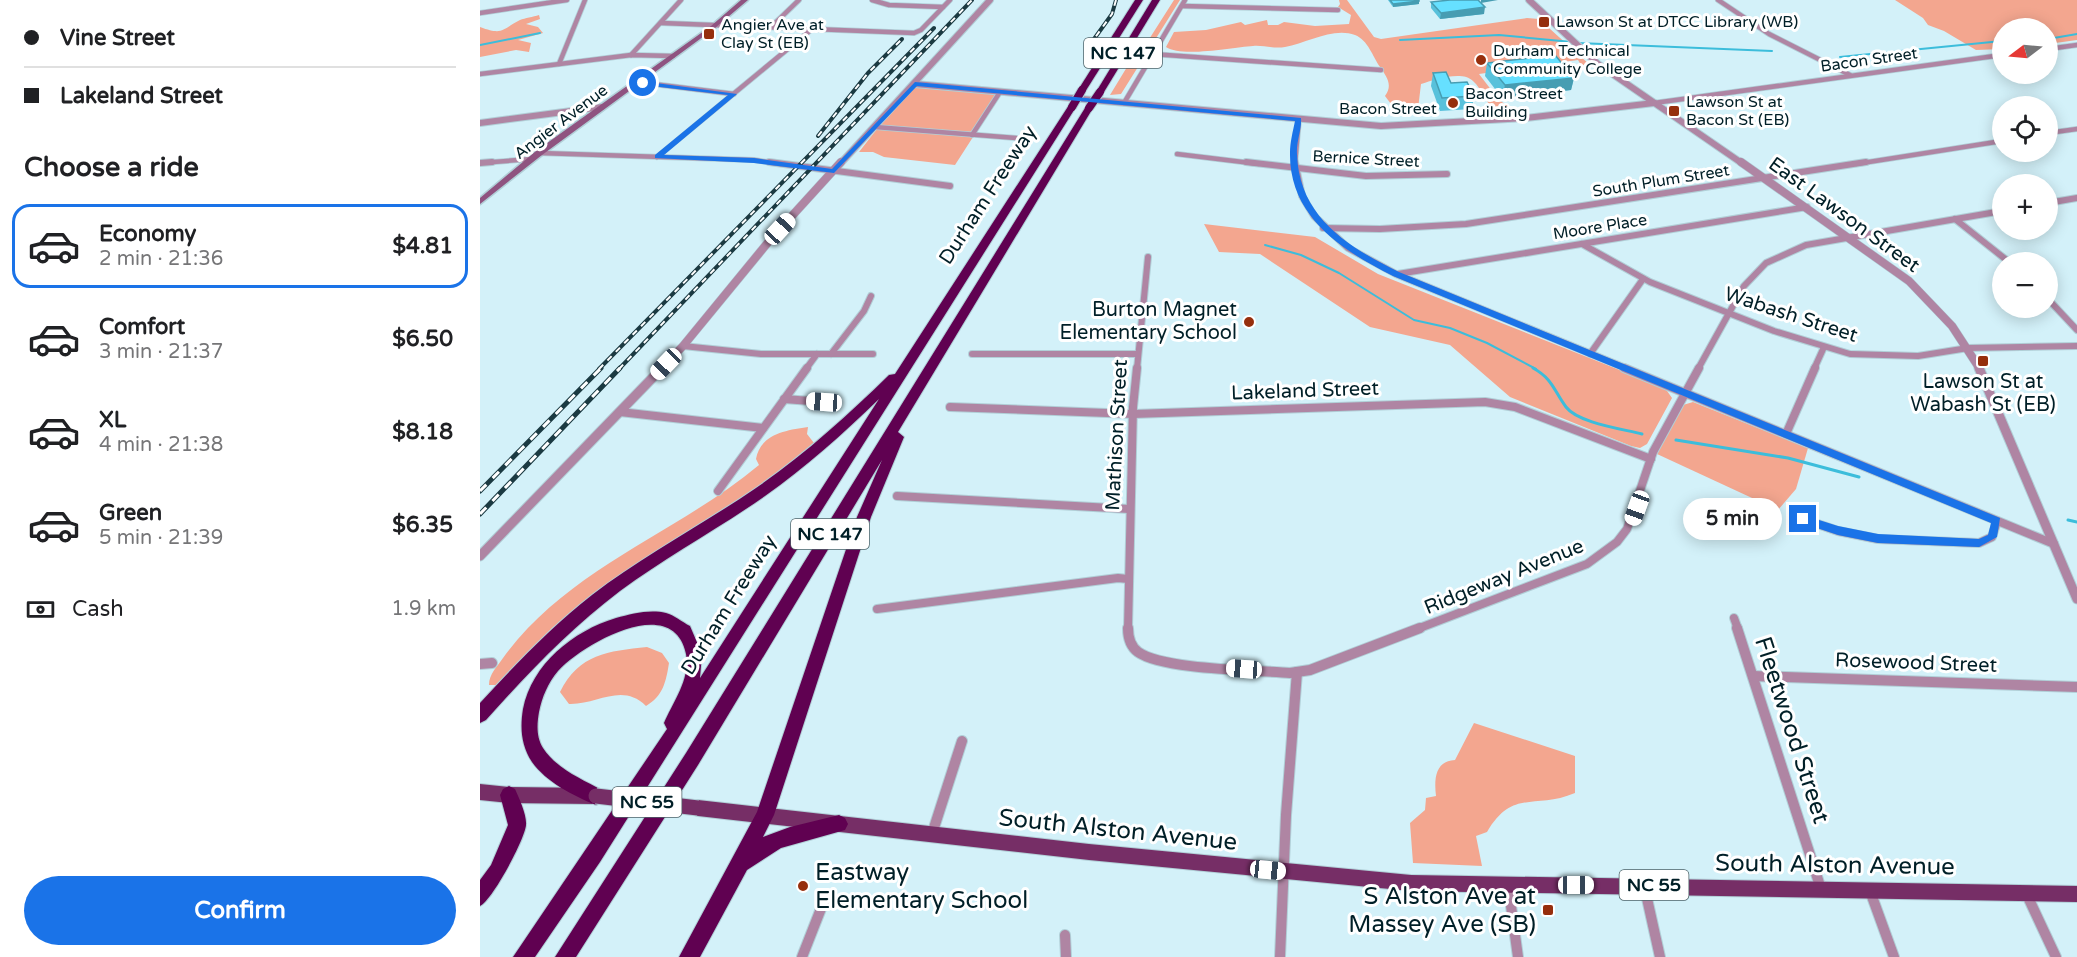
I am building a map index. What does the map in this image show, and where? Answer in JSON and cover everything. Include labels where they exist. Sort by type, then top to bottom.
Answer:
[{"type":"highway","name":"Durham Freeway","points":[[565,957],[692,759],[1157,0]]},
{"type":"highway","name":"Durham Freeway","points":[[523,957],[594,856],[654,764],[1138,2]]},
{"type":"highway","points":[[480,715],[533,656],[578,615],[616,586],[760,493],[797,465],[847,423],[909,361]]},
{"type":"highway","points":[[689,957],[734,877],[765,815],[864,517],[877,483],[908,419],[915,394]]},
{"type":"highway","points":[[596,796],[565,778],[538,755],[529,734],[530,705],[534,693],[550,667],[572,646],[604,627],[632,619],[659,619],[674,623],[691,642],[694,653],[691,682],[654,764]]},
{"type":"highway","points":[[480,897],[497,870],[517,825],[509,795]]},
{"type":"highway","points":[[734,877],[753,854],[768,844],[839,824]]},
{"type":"main road","name":"Angier Avenue","points":[[480,202],[531,159],[716,25],[745,0]]},
{"type":"main road","name":"South Alston Avenue","points":[[480,792],[509,795],[596,796],[932,834],[1411,883],[1644,885],[2077,894]]},
{"type":"street","points":[[480,13],[567,0]]},
{"type":"street","points":[[559,64],[585,0]]},
{"type":"street","points":[[631,55],[681,0]]},
{"type":"street","points":[[771,27],[799,0]]},
{"type":"street","points":[[872,0],[889,5],[942,7]]},
{"type":"street","points":[[661,23],[914,33],[921,30],[950,0]]},
{"type":"street","points":[[480,556],[683,346],[770,240],[990,0]]},
{"type":"street","points":[[1124,103],[1185,0]]},
{"type":"street","points":[[1287,0],[1287,9]]},
{"type":"street","name":"East Lawson Street","points":[[1528,0],[1598,64],[1808,207],[1909,281],[1938,310],[1968,348],[1984,375],[2077,599]]},
{"type":"street","points":[[1718,0],[1769,34],[1852,76]]},
{"type":"street","points":[[1182,6],[1338,10]]},
{"type":"street","points":[[657,157],[812,29]]},
{"type":"street","points":[[2058,48],[2077,45]]},
{"type":"street","points":[[1152,54],[1381,70]]},
{"type":"street","points":[[480,74],[631,55],[673,56]]},
{"type":"street","name":"Bacon Street","points":[[915,84],[1357,125],[1404,125],[1559,116],[1992,56]]},
{"type":"street","points":[[637,82],[734,94]]},
{"type":"street","points":[[972,135],[1000,92]]},
{"type":"street","points":[[480,123],[602,107]]},
{"type":"street","points":[[1299,119],[1293,147],[1294,169],[1307,207],[1323,228],[1356,254],[1396,274],[2054,544]]},
{"type":"street","points":[[875,127],[1016,138]]},
{"type":"street","points":[[2058,132],[2077,129]]},
{"type":"street","name":"South Plum Street","points":[[1323,228],[1447,226],[1992,143]]},
{"type":"street","points":[[539,153],[754,160],[950,186]]},
{"type":"street","name":"Bernice Street","points":[[1177,154],[1294,169],[1381,176],[1447,174]]},
{"type":"street","points":[[480,164],[531,159]]},
{"type":"street","points":[[2058,201],[2077,198]]},
{"type":"street","name":"Moore Place","points":[[1396,274],[1808,207]]},
{"type":"street","name":"Ridgeway Avenue","points":[[1128,579],[1128,636],[1131,645],[1139,653],[1163,662],[1297,672],[1310,670],[1595,560],[1627,530],[1651,459],[1685,393],[1744,285],[1772,259],[1806,245],[1992,213]]},
{"type":"street","points":[[1955,219],[1996,252]]},
{"type":"street","name":"Wabash Street","points":[[1582,244],[1642,279],[1729,314],[1850,354],[1890,357],[1918,356],[1968,348],[2077,346]]},
{"type":"street","name":"Mathison Street","points":[[1128,579],[1133,414],[1148,257]]},
{"type":"street","points":[[1590,354],[1642,279]]},
{"type":"street","points":[[831,354],[864,312],[871,296]]},
{"type":"street","points":[[2058,310],[2077,330]]},
{"type":"street","points":[[683,346],[761,354],[873,354]]},
{"type":"street","points":[[1786,434],[1824,347]]},
{"type":"street","points":[[718,491],[817,354]]},
{"type":"street","points":[[972,354],[1138,354]]},
{"type":"street","points":[[784,399],[824,402]]},
{"type":"street","name":"Lakeland Street","points":[[950,407],[1133,414],[1485,402],[1515,407],[1651,459]]},
{"type":"street","points":[[620,412],[763,428]]},
{"type":"street","points":[[897,496],[1129,509]]},
{"type":"street","points":[[1803,519],[1838,531],[1878,539],[1979,543],[1992,537],[1997,521]]},
{"type":"street","points":[[877,609],[1118,578],[1128,579]]},
{"type":"street","name":"Fleetwood Street","points":[[1734,618],[1821,889]]},
{"type":"street","points":[[480,664],[492,663]]},
{"type":"street","points":[[1280,957],[1283,871],[1297,672]]},
{"type":"street","name":"Rosewood Street","points":[[1753,676],[2077,687]]},
{"type":"street","points":[[932,834],[962,741]]},
{"type":"street","points":[[1508,884],[1518,957]]},
{"type":"street","points":[[1644,885],[1660,957]]},
{"type":"street","points":[[1869,890],[1894,957]]},
{"type":"street","points":[[2026,892],[2056,957]]},
{"type":"street","points":[[802,957],[824,901]]},
{"type":"street","points":[[1065,935],[1066,957]]},
{"type":"shaded area","points":[[1174,0],[1180,0],[1121,94],[1110,95],[1127,67],[1132,66]]},
{"type":"shaded area","points":[[1339,0],[1347,0],[1374,37],[1381,39],[1527,18],[1539,19],[1590,65],[1581,65],[1578,60],[1479,74],[1499,100],[1518,113],[1496,114],[1476,84],[1462,76],[1421,84],[1418,109],[1391,104],[1385,96],[1389,88],[1388,81],[1370,49],[1360,37],[1347,33],[1329,34],[1281,47],[1253,46],[1184,52],[1166,47],[1174,32],[1206,30],[1241,22],[1245,25],[1267,20],[1268,25],[1278,25],[1284,22],[1315,26],[1349,24],[1351,15],[1338,7]]},
{"type":"shaded area","points":[[1895,0],[2077,0],[2077,40],[2058,43],[2058,18],[1992,18],[1992,49],[1976,50],[1944,31],[1928,25],[1923,18]]},
{"type":"shaded area","points":[[539,15],[540,19],[526,24],[538,27],[543,33],[518,40],[531,43],[529,52],[516,50],[480,57],[480,27],[498,31],[520,20]]},
{"type":"shaded area","points":[[916,85],[997,92],[971,134],[877,126]]},
{"type":"shaded area","points":[[877,129],[973,137],[955,165],[884,157],[873,152],[859,152]]},
{"type":"shaded area","points":[[1204,224],[1315,237],[1378,274],[1665,388],[1672,398],[1647,444],[1640,448],[1631,446],[1510,397],[1450,345],[1370,327],[1260,254],[1219,252]]},
{"type":"shaded area","points":[[1693,402],[1808,448],[1796,489],[1778,510],[1657,454],[1683,405]]},
{"type":"shaded area","points":[[808,427],[807,434],[814,443],[780,472],[591,596],[552,628],[497,685],[489,685],[492,674],[503,658],[529,627],[559,599],[591,575],[727,489],[759,465],[756,459],[759,451],[769,439],[783,432]]},
{"type":"shaded area","points":[[647,647],[662,653],[669,663],[663,688],[646,706],[637,699],[618,695],[569,704],[560,692],[568,679],[586,662],[607,653]]},
{"type":"shaded area","points":[[1474,723],[1575,756],[1575,793],[1561,798],[1526,802],[1506,810],[1487,832],[1476,836],[1482,866],[1413,863],[1410,823],[1425,810],[1426,798],[1436,796],[1437,772],[1443,764],[1455,760]]},
{"type":"building","points":[[1390,0],[1419,0],[1419,1],[1393,4]]},
{"type":"building","points":[[1478,0],[1485,7],[1441,13],[1431,2]]},
{"type":"building","points":[[1555,55],[1574,78],[1505,85],[1487,63]]},
{"type":"building","points":[[1446,72],[1451,83],[1467,82],[1474,96],[1442,98],[1433,73]]},
{"type":"waterway","points":[[480,45],[540,33]]},
{"type":"waterway","points":[[2058,37],[2077,34]]},
{"type":"waterway","points":[[1400,40],[1499,35],[1572,42]]},
{"type":"waterway","points":[[1840,57],[1992,42]]},
{"type":"waterway","points":[[1578,43],[1772,51]]},
{"type":"waterway","points":[[1265,245],[1301,255],[1339,273],[1414,320],[1450,328],[1487,343],[1536,369]]},
{"type":"waterway","points":[[1533,368],[1549,381],[1572,413],[1590,421],[1642,434]]},
{"type":"waterway","points":[[1676,440],[1788,458],[1859,477]]},
{"type":"waterway","points":[[2068,520],[2077,522]]},
{"type":"railway","points":[[619,369],[972,0]]},
{"type":"railway","points":[[1089,46],[1112,14],[1116,0]]},
{"type":"railway","points":[[599,369],[934,28]]},
{"type":"railway","points":[[818,136],[868,73],[902,39]]},
{"type":"railway","points":[[480,491],[601,368]]},
{"type":"railway","points":[[480,514],[620,368]]},
{"type":"place","name":"Lawson St at DTCC Library (WB)","points":[[1544,22]]},
{"type":"place","name":"Angier Ave at Clay St (EB)","points":[[709,34]]},
{"type":"place","name":"Durham Technical Community College","points":[[1481,60]]},
{"type":"place","name":"Bacon Street Building","points":[[1453,103]]},
{"type":"place","name":"Lawson St at Bacon St (EB)","points":[[1674,111]]},
{"type":"place","name":"Burton Magnet Elementary School","points":[[1249,322]]},
{"type":"place","name":"Lawson St at Wabash St (EB)","points":[[1983,361]]},
{"type":"place","name":"Eastway Elementary School","points":[[803,886]]},
{"type":"place","name":"S Alston Ave at Massey Ave (SB)","points":[[1548,910]]},
{"type":"route","points":[[643,83],[734,94],[657,157],[754,160],[834,171],[915,84],[1299,119],[1293,152],[1296,178],[1303,199],[1317,221],[1345,248],[1396,274],[1997,521],[1990,541],[1979,543],[1878,539],[1838,531],[1803,519]]}]
